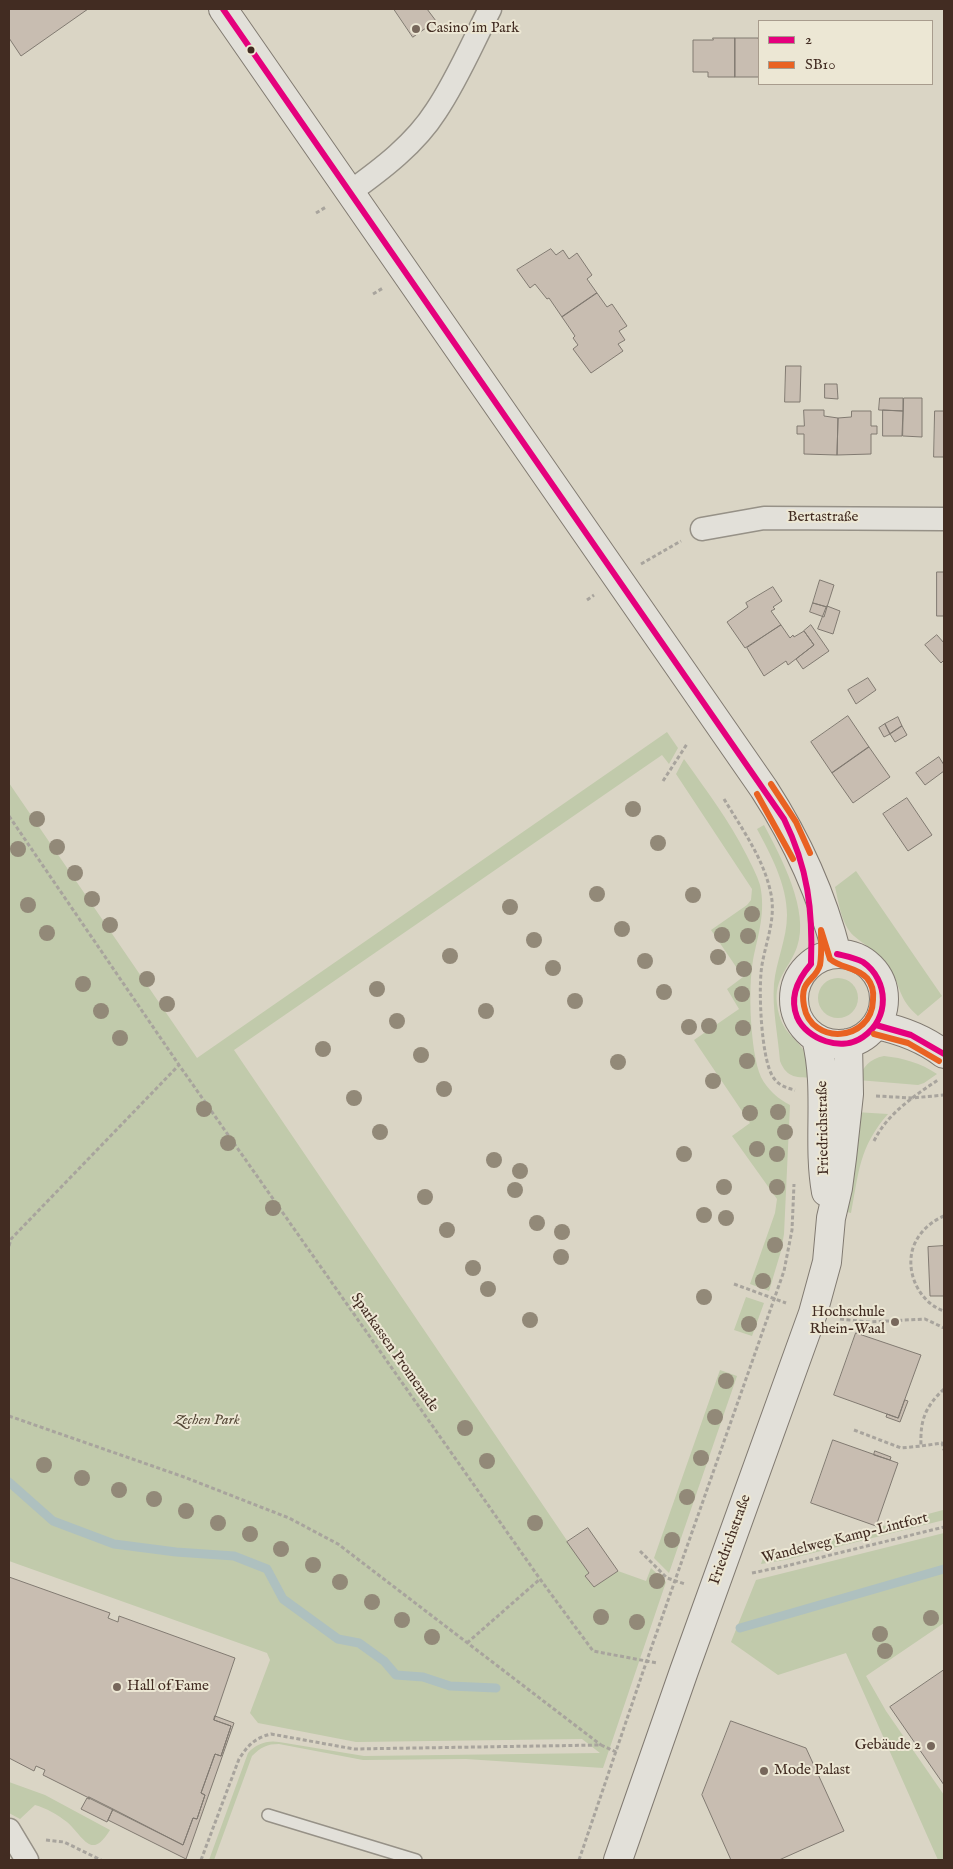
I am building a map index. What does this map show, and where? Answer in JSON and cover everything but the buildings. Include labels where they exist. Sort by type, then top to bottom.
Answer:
[{"type":"main road","points":[[223,9],[784,819],[821,902],[837,954]]},
{"type":"main road","points":[[800,852],[811,904],[813,929],[810,964]]},
{"type":"main road","points":[[837,954],[850,955],[862,960],[872,968],[883,990],[884,1003],[876,1025],[866,1034],[848,1043],[830,1043],[816,1038],[805,1029],[798,1017],[794,1003],[795,988],[801,975],[810,964],[823,957],[837,954]]},
{"type":"main road","points":[[876,1025],[917,1036],[944,1054]]},
{"type":"main road","name":"Friedrichstraße","points":[[816,1038],[823,1070],[823,1155],[825,1187],[830,1218]]},
{"type":"main road","name":"Friedrichstraße","points":[[618,1860],[813,1313],[827,1262],[830,1218],[841,1165],[849,1094],[848,1043]]},
{"type":"street","points":[[350,192],[380,171],[406,147],[436,112],[490,9]]},
{"type":"street","name":"Bertastraße","points":[[702,529],[764,518],[944,519]]},
{"type":"lane","points":[[268,1815],[416,1860]]},
{"type":"path","points":[[663,781],[687,744]]},
{"type":"path","points":[[724,799],[757,855],[771,895],[771,930],[762,965],[760,992],[763,1034],[769,1070],[779,1084],[798,1091]]},
{"type":"path","name":"Sparkassen Promenade","points":[[9,816],[179,1066],[593,1652],[647,1660]]},
{"type":"path","points":[[9,1246],[10,1238],[179,1066]]},
{"type":"path","points":[[944,1076],[912,1098],[944,1096]]},
{"type":"path","points":[[579,1860],[774,1298],[790,1246],[794,1180]]},
{"type":"path","points":[[944,1216],[930,1224],[920,1235],[913,1248],[911,1263],[913,1278],[919,1291],[928,1302],[944,1311]]},
{"type":"path","points":[[734,1284],[774,1298]]},
{"type":"path","points":[[841,1319],[868,1322],[925,1319],[944,1328]]},
{"type":"path","points":[[921,1446],[920,1429],[924,1414],[933,1400],[944,1389]]},
{"type":"path","points":[[9,1416],[184,1477],[289,1518],[338,1544],[601,1745],[616,1752]]},
{"type":"path","points":[[854,1430],[901,1448],[943,1443],[944,1450]]},
{"type":"path","name":"Wandelweg Kamp-Lintfort","points":[[752,1573],[944,1527]]},
{"type":"path","points":[[640,1551],[667,1578],[676,1581]]},
{"type":"path","points":[[467,1643],[540,1579]]},
{"type":"path","points":[[647,1660],[684,1671]]},
{"type":"path","points":[[201,1860],[239,1758],[249,1744],[259,1736],[271,1734],[354,1749],[601,1745]]},
{"type":"path","points":[[19,1846],[42,1840],[64,1842],[101,1860]]},
{"type":"green space","name":"Zechen Park","points":[[667,732],[678,748],[669,764],[662,755],[234,1050],[589,1573],[586,1576],[594,1587],[618,1571],[646,1581],[651,1568],[666,1582],[603,1768],[466,1759],[363,1760],[279,1744],[268,1745],[252,1756],[214,1860],[209,1860],[248,1753],[262,1743],[279,1742],[364,1756],[600,1753],[582,1739],[356,1742],[258,1723],[250,1713],[270,1660],[267,1653],[9,1561],[9,783],[197,1058]]},
{"type":"green space","points":[[684,759],[717,805],[739,841],[757,877],[762,895],[761,923],[751,972],[751,1019],[754,1052],[757,1066],[766,1086],[781,1100],[790,1105],[784,1234],[769,1291],[750,1284],[775,1213],[777,1199],[732,1136],[750,1123],[694,1040],[739,1009],[727,989],[743,977],[711,930],[747,905],[751,900],[752,889],[676,774]]},
{"type":"green space","points":[[764,825],[792,884],[800,917],[800,933],[797,947],[778,987],[777,1004],[779,1015],[786,1029],[805,1051],[815,1078],[793,1076],[786,1071],[780,1061],[774,1012],[774,984],[787,924],[787,915],[781,881],[768,849],[757,829]]},
{"type":"green space","points":[[856,871],[942,996],[918,1016],[903,998],[889,966],[877,953],[854,936],[843,919],[835,887]]},
{"type":"green space","points":[[842,978],[849,981],[855,987],[858,998],[857,1006],[849,1015],[842,1018],[834,1018],[827,1015],[819,1006],[818,994],[821,987],[830,979]]},
{"type":"green space","points":[[884,1056],[912,1062],[937,1074],[918,1085],[858,1080],[867,1064],[874,1059]]},
{"type":"green space","points":[[855,1112],[888,1114],[878,1126],[866,1149],[859,1172],[851,1213],[847,1212]]},
{"type":"green space","points":[[746,1297],[764,1303],[752,1336],[734,1330]]},
{"type":"green space","points":[[720,1370],[737,1376],[669,1573],[654,1558]]},
{"type":"green space","points":[[943,1510],[944,1520],[785,1560],[761,1564],[763,1558]]},
{"type":"green space","points":[[944,1533],[944,1623],[866,1676],[886,1711],[944,1795],[944,1860],[938,1860],[846,1653],[778,1675],[731,1642],[756,1580]]},
{"type":"green space","points":[[9,1782],[45,1795],[110,1830],[98,1844],[93,1845],[83,1839],[63,1819],[39,1806],[35,1805],[20,1819],[9,1813]]},
{"type":"waterway","points":[[9,1482],[53,1521],[114,1544],[176,1552],[234,1556],[267,1569],[283,1599],[338,1639],[359,1643],[384,1661],[396,1675],[423,1677],[450,1686],[496,1688]]},
{"type":"waterway","points":[[740,1628],[944,1569]]},
{"type":"transit line","name":"2","points":[[223,9],[784,819],[804,872],[810,907],[811,964]]},
{"type":"transit line","name":"SB10","points":[[771,784],[796,822],[810,853]]},
{"type":"transit line","name":"SB10","points":[[757,794],[793,859]]},
{"type":"transit line","name":"SB10","points":[[821,930],[830,959],[862,974],[869,980],[872,988],[873,1000],[870,1014],[863,1024],[853,1031],[841,1034],[829,1033],[818,1028],[809,1019],[804,1006],[804,991],[820,965],[821,930]]},
{"type":"transit line","name":"2","points":[[811,964],[802,976],[794,995],[797,1017],[809,1032],[826,1041],[836,1043],[855,1041],[872,1029],[878,1020],[882,1010],[882,989],[872,970],[863,962],[837,954]]},
{"type":"transit line","name":"2","points":[[876,1025],[911,1035],[944,1054]]},
{"type":"transit line","name":"SB10","points":[[874,1034],[908,1043],[939,1061]]},
{"type":"place","name":"Casino im Park","points":[[416,29]]},
{"type":"place","name":"Hochschule Rhein-Waal","points":[[895,1322]]},
{"type":"place","name":"Hall of Fame","points":[[117,1687]]},
{"type":"place","name":"Gebäude 2","points":[[931,1746]]},
{"type":"place","name":"Mode Palast","points":[[764,1771]]}]
